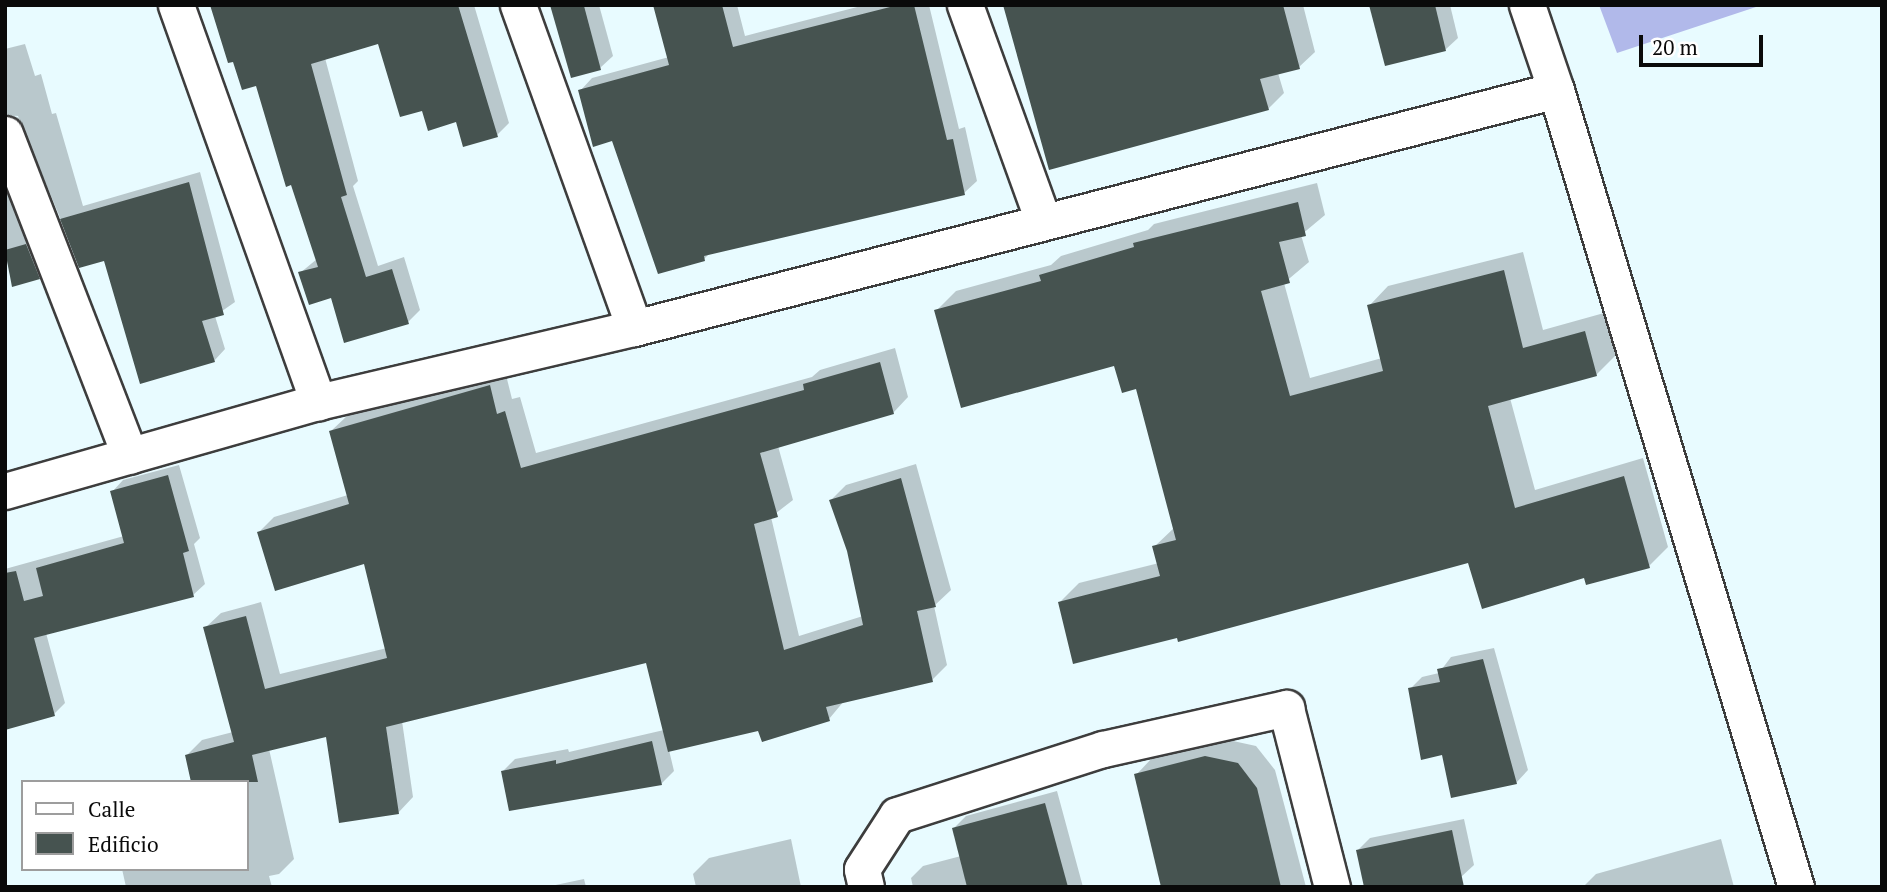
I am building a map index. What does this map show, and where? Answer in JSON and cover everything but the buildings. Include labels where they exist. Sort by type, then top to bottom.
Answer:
[{"type":"street","points":[[176,5],[318,402]]},
{"type":"street","points":[[517,5],[634,328]]},
{"type":"street","points":[[965,5],[1043,221]]},
{"type":"street","points":[[1527,5],[1556,90],[1796,887]]},
{"type":"street","points":[[5,491],[318,402],[634,328],[1556,90]]},
{"type":"street","points":[[5,134],[130,456]]},
{"type":"street","points":[[866,887],[862,869],[897,815],[1103,749],[1286,708],[1332,887]]},
{"type":"shaded area","points":[[1599,5],[1762,5],[1617,53]]}]
